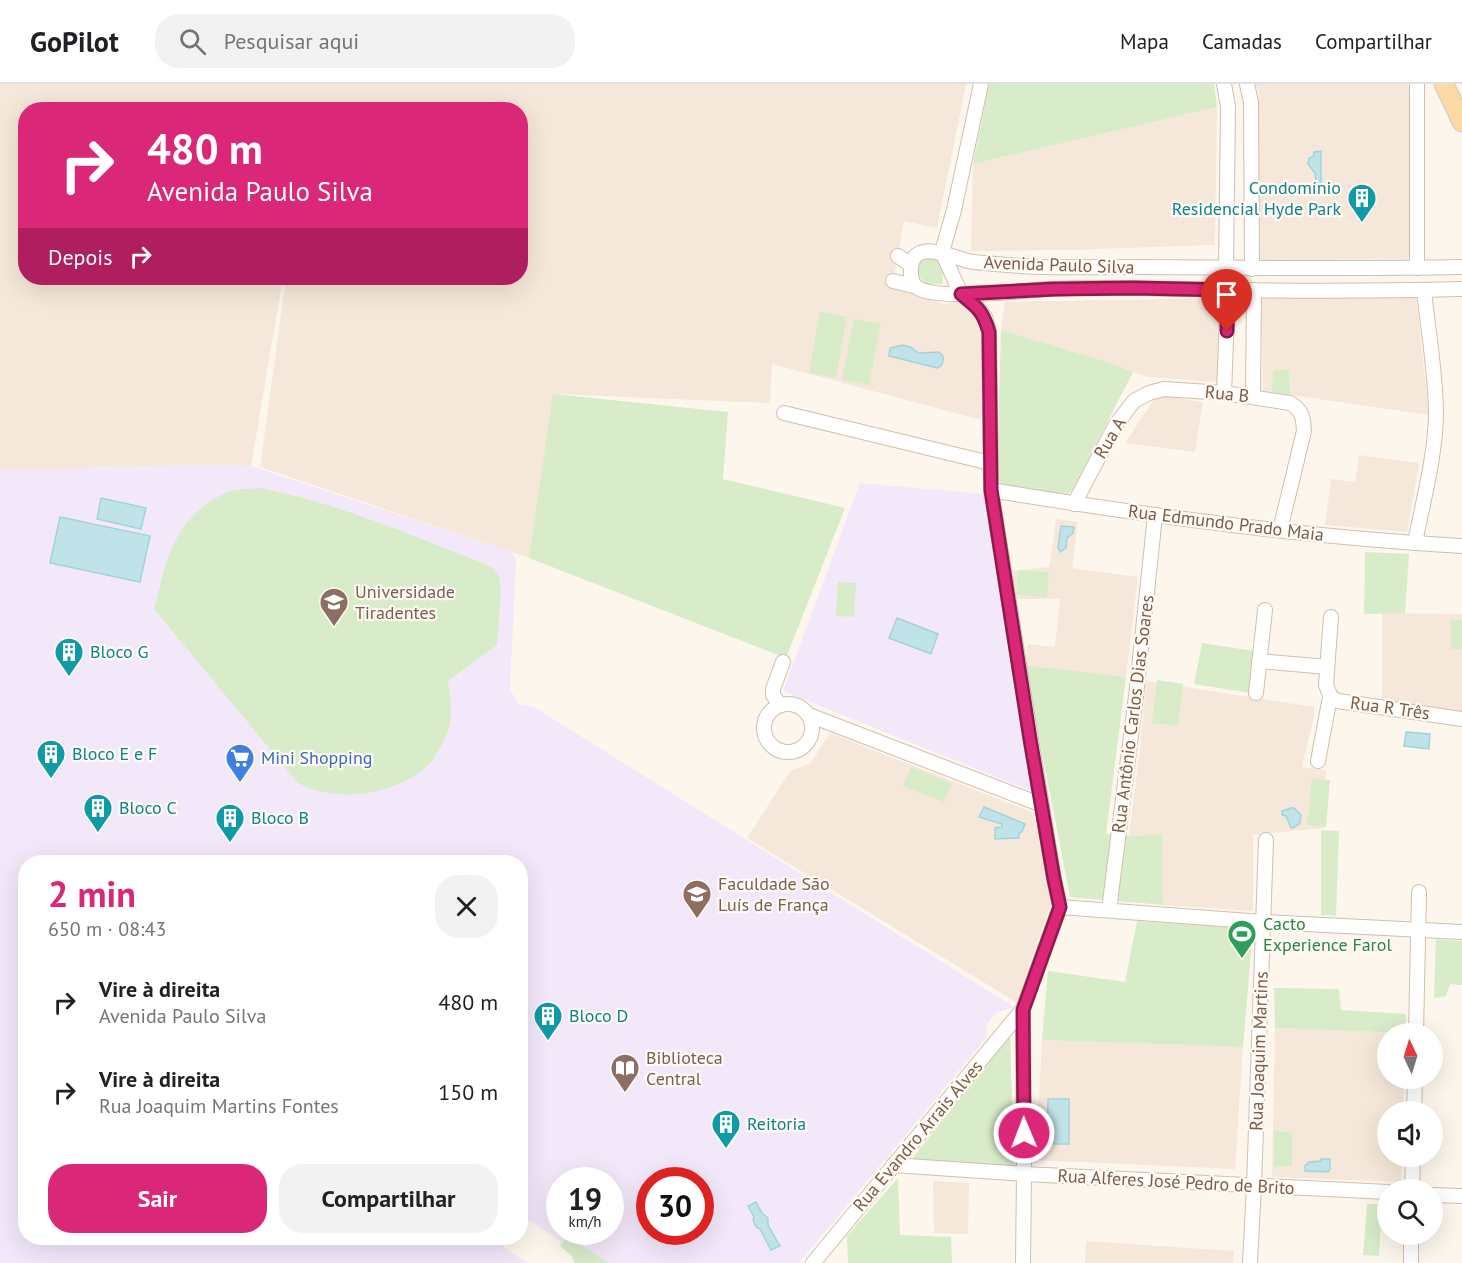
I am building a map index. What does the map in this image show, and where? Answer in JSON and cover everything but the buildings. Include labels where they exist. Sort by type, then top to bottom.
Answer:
[{"type":"main road","points":[[1444,84],[1462,122]]},
{"type":"street","points":[[981,84],[954,210],[942,252],[961,294],[977,307],[985,318],[989,332],[991,490],[1060,907],[1023,1010],[1023,1263]]},
{"type":"street","points":[[1224,84],[1228,107],[1226,269]]},
{"type":"street","points":[[1247,84],[1251,102],[1252,269]]},
{"type":"street","points":[[1417,84],[1417,268]]},
{"type":"street","points":[[1228,107],[1251,102]]},
{"type":"street","points":[[914,286],[911,265],[915,257],[931,250],[942,252]]},
{"type":"street","name":"Avenida Paulo Silva","points":[[942,252],[971,262],[1012,266],[1064,264],[1226,269],[1462,267]]},
{"type":"street","points":[[898,256],[911,265]]},
{"type":"street","points":[[1055,289],[1051,279],[1064,264]]},
{"type":"street","points":[[1134,288],[1136,267]]},
{"type":"street","points":[[1291,269],[1292,290]]},
{"type":"street","name":"Avenida Paulo Silva","points":[[893,281],[934,294],[1134,288],[1462,289]]},
{"type":"street","points":[[1224,393],[1228,290]]},
{"type":"street","points":[[1254,290],[1254,397]]},
{"type":"street","points":[[1415,543],[1434,444],[1436,415],[1424,290]]},
{"type":"street","name":"Rua B","points":[[1164,389],[1254,397],[1290,403],[1298,408],[1303,418],[1304,432],[1280,530]]},
{"type":"street","name":"Rua A","points":[[1074,504],[1114,426],[1134,401],[1149,393],[1164,389]]},
{"type":"street","points":[[784,413],[990,463]]},
{"type":"street","name":"Rua Edmundo Prado Maia","points":[[991,490],[1155,516],[1462,546]]},
{"type":"street","name":"Rua Antônio Carlos Dias Soares","points":[[1109,910],[1136,696],[1155,516]]},
{"type":"street","points":[[1256,693],[1265,610]]},
{"type":"street","points":[[1318,761],[1329,702],[1327,668],[1331,617]]},
{"type":"street","points":[[1259,661],[1327,668]]},
{"type":"street","points":[[780,705],[773,695],[773,689],[783,662]]},
{"type":"street","name":"Rua R Três","points":[[1329,691],[1338,701],[1462,719]]},
{"type":"street","points":[[809,715],[813,733],[807,745],[802,749],[790,753],[777,750],[768,742],[764,723],[770,712],[780,705],[799,706],[809,715],[1042,805]]},
{"type":"street","name":"Rua Joaquim Martins","points":[[1250,1263],[1266,840]]},
{"type":"street","points":[[1416,1023],[1419,892]]},
{"type":"street","points":[[1060,907],[1263,922],[1462,932]]},
{"type":"street","name":"Rua Evandro Arrais Alves","points":[[813,1263],[1023,1010]]},
{"type":"street","name":"Rua Alferes José Pedro de Brito","points":[[893,1165],[1024,1174],[1377,1192]]},
{"type":"street","points":[[1443,1195],[1462,1196]]},
{"type":"street","points":[[1411,1245],[1411,1263]]},
{"type":"shaded area","points":[[0,84],[966,84],[937,228],[904,221],[892,288],[943,304],[959,302],[970,307],[983,336],[981,420],[772,364],[770,403],[554,394],[529,558],[260,467],[285,285],[528,285],[528,102],[18,102],[18,285],[282,285],[251,466],[199,465],[0,470]]},
{"type":"shaded area","points":[[1256,84],[1410,84],[1410,259],[1255,260],[1259,96]]},
{"type":"shaded area","points":[[1217,107],[1215,245],[971,251],[973,164]]},
{"type":"shaded area","points":[[1219,298],[1217,382],[1147,377],[1114,364],[1001,330],[1005,302]]},
{"type":"shaded area","points":[[1261,298],[1416,298],[1429,415],[1263,391]]},
{"type":"shaded area","points":[[1157,395],[1203,402],[1195,452],[1125,443]]},
{"type":"shaded area","points":[[1359,455],[1419,463],[1407,532],[1325,525],[1331,479],[1355,482]]},
{"type":"shaded area","name":"Faculdade São Luís de França","points":[[199,465],[251,466],[509,551],[516,558],[510,689],[518,704],[534,707],[1014,1007],[996,1013],[986,1025],[986,1038],[799,1263],[596,1263],[567,1245],[624,1245],[624,1167],[546,1167],[546,1231],[528,1220],[528,855],[18,855],[18,1245],[504,1245],[503,1247],[528,1263],[0,1263],[0,470]]},
{"type":"shaded area","points":[[860,483],[985,494],[1031,791],[783,691]]},
{"type":"shaded area","points":[[1056,519],[1078,522],[1072,568],[1138,577],[1126,677],[1025,665],[1028,644],[1055,647],[1060,599],[1015,599],[1012,571],[1049,567]]},
{"type":"shaded area","points":[[1382,613],[1462,614],[1462,715],[1382,704]]},
{"type":"shaded area","points":[[1146,681],[1314,707],[1302,767],[1326,770],[1324,828],[1253,835],[1253,911],[1163,905],[1161,835],[1129,836]]},
{"type":"shaded area","points":[[830,733],[1034,813],[1052,901],[1016,1002],[747,838],[791,770],[810,764]]},
{"type":"shaded area","points":[[1275,1028],[1377,1032],[1377,1089],[1404,1089],[1403,1101],[1377,1101],[1377,1167],[1402,1167],[1401,1179],[1377,1179],[1377,1181],[1272,1177]]},
{"type":"shaded area","points":[[1042,1040],[1243,1047],[1235,1169],[1036,1160]]},
{"type":"shaded area","points":[[933,1181],[969,1183],[968,1234],[934,1233]]},
{"type":"shaded area","points":[[1086,1241],[1234,1251],[1233,1263],[1085,1263]]},
{"type":"green space","points":[[989,84],[1214,84],[1217,107],[973,164]]},
{"type":"green space","points":[[942,253],[943,284],[926,284],[918,274],[918,261]]},
{"type":"green space","points":[[820,312],[847,317],[836,378],[809,373]]},
{"type":"green space","points":[[854,319],[881,324],[869,385],[842,380]]},
{"type":"green space","points":[[1001,330],[1114,364],[1133,372],[1073,489],[1067,495],[1002,484],[997,479]]},
{"type":"green space","points":[[1273,370],[1289,370],[1290,395],[1272,392]]},
{"type":"green space","points":[[553,394],[728,412],[723,479],[845,508],[786,658],[529,558]]},
{"type":"green space","name":"Universidade Tiradentes","points":[[260,488],[319,502],[377,522],[490,566],[499,575],[501,591],[497,645],[448,681],[451,712],[450,725],[445,739],[430,763],[402,783],[367,793],[349,794],[331,793],[298,783],[154,609],[170,553],[183,528],[192,517],[206,504],[225,493]]},
{"type":"green space","points":[[1365,552],[1409,554],[1405,613],[1364,614]]},
{"type":"green space","points":[[1018,570],[1049,572],[1047,597],[1016,595]]},
{"type":"green space","points":[[838,582],[856,583],[854,617],[836,616]]},
{"type":"green space","points":[[1451,620],[1462,620],[1462,649],[1451,649]]},
{"type":"green space","points":[[1202,643],[1254,651],[1249,693],[1194,684]]},
{"type":"green space","points":[[1025,665],[1126,677],[1106,834],[1129,836],[1162,834],[1163,905],[1070,897]]},
{"type":"green space","points":[[1157,680],[1183,684],[1178,726],[1152,723]]},
{"type":"green space","points":[[911,767],[952,783],[944,802],[903,786]]},
{"type":"green space","points":[[1312,779],[1330,780],[1326,827],[1307,825]]},
{"type":"green space","points":[[1321,830],[1339,831],[1336,916],[1321,915]]},
{"type":"green space","points":[[1137,921],[1253,929],[1243,1047],[1042,1040],[1048,971],[1125,982]]},
{"type":"green space","points":[[1436,939],[1462,941],[1462,985],[1450,984],[1446,996],[1434,998]]},
{"type":"green space","points":[[1274,988],[1339,989],[1341,1010],[1406,1014],[1406,1023],[1377,1023],[1377,1032],[1275,1028]]},
{"type":"green space","points":[[1010,1035],[1014,1166],[911,1160]]},
{"type":"green space","points":[[1274,1131],[1292,1132],[1292,1166],[1274,1166]]},
{"type":"green space","points":[[898,1178],[900,1235],[951,1237],[952,1263],[848,1263],[847,1236]]},
{"type":"green space","points":[[1367,1204],[1377,1204],[1379,1256],[1363,1255]]},
{"type":"green space","points":[[581,1245],[609,1263],[574,1263],[572,1256],[560,1246]]},
{"type":"water","points":[[1321,151],[1321,182],[1316,181],[1315,173],[1308,164],[1314,152]]},
{"type":"water","points":[[902,345],[919,353],[939,352],[943,356],[942,364],[937,368],[889,356],[890,348]]},
{"type":"water","points":[[101,498],[146,508],[141,529],[97,519]]},
{"type":"water","points":[[60,517],[150,536],[140,582],[50,563]]},
{"type":"water","points":[[1061,526],[1074,527],[1073,533],[1067,538],[1066,548],[1060,552],[1058,548]]},
{"type":"water","points":[[897,618],[938,634],[931,654],[889,638]]},
{"type":"water","points":[[1406,732],[1430,734],[1429,749],[1404,746]]},
{"type":"water","points":[[984,807],[1025,824],[1022,832],[1019,833],[1019,838],[995,839],[995,828],[1002,827],[1002,824],[979,817]]},
{"type":"water","points":[[1291,808],[1301,815],[1300,823],[1291,828],[1286,816],[1282,815],[1282,811]]},
{"type":"water","points":[[1048,1099],[1069,1099],[1069,1144],[1047,1144]]},
{"type":"water","points":[[1321,1159],[1330,1159],[1328,1172],[1305,1171],[1305,1166],[1309,1162],[1321,1161]]},
{"type":"water","points":[[756,1202],[768,1218],[768,1225],[780,1246],[771,1250],[760,1229],[756,1227],[748,1206]]},
{"type":"place","name":"Condomínio Residencial Hyde Park","points":[[1362,224]]},
{"type":"place","name":"Universidade Tiradentes","points":[[334,628]]},
{"type":"place","name":"Bloco G","points":[[69,678]]},
{"type":"place","name":"Bloco E e F","points":[[51,780]]},
{"type":"place","name":"Mini Shopping","points":[[240,784]]},
{"type":"place","name":"Bloco C","points":[[98,834]]},
{"type":"place","name":"Bloco B","points":[[230,844]]},
{"type":"place","name":"Faculdade São Luís de França","points":[[697,920]]},
{"type":"place","name":"Cacto Experience Farol","points":[[1242,960]]},
{"type":"place","name":"Bloco D","points":[[548,1042]]},
{"type":"place","name":"Biblioteca Central","points":[[625,1094]]},
{"type":"place","name":"Reitoria","points":[[726,1150]]},
{"type":"route","points":[[1024,1133],[1023,1010],[1060,907],[1030,739],[991,490],[989,332],[985,318],[977,307],[961,294],[1055,289],[1228,290],[1227,331]]}]
